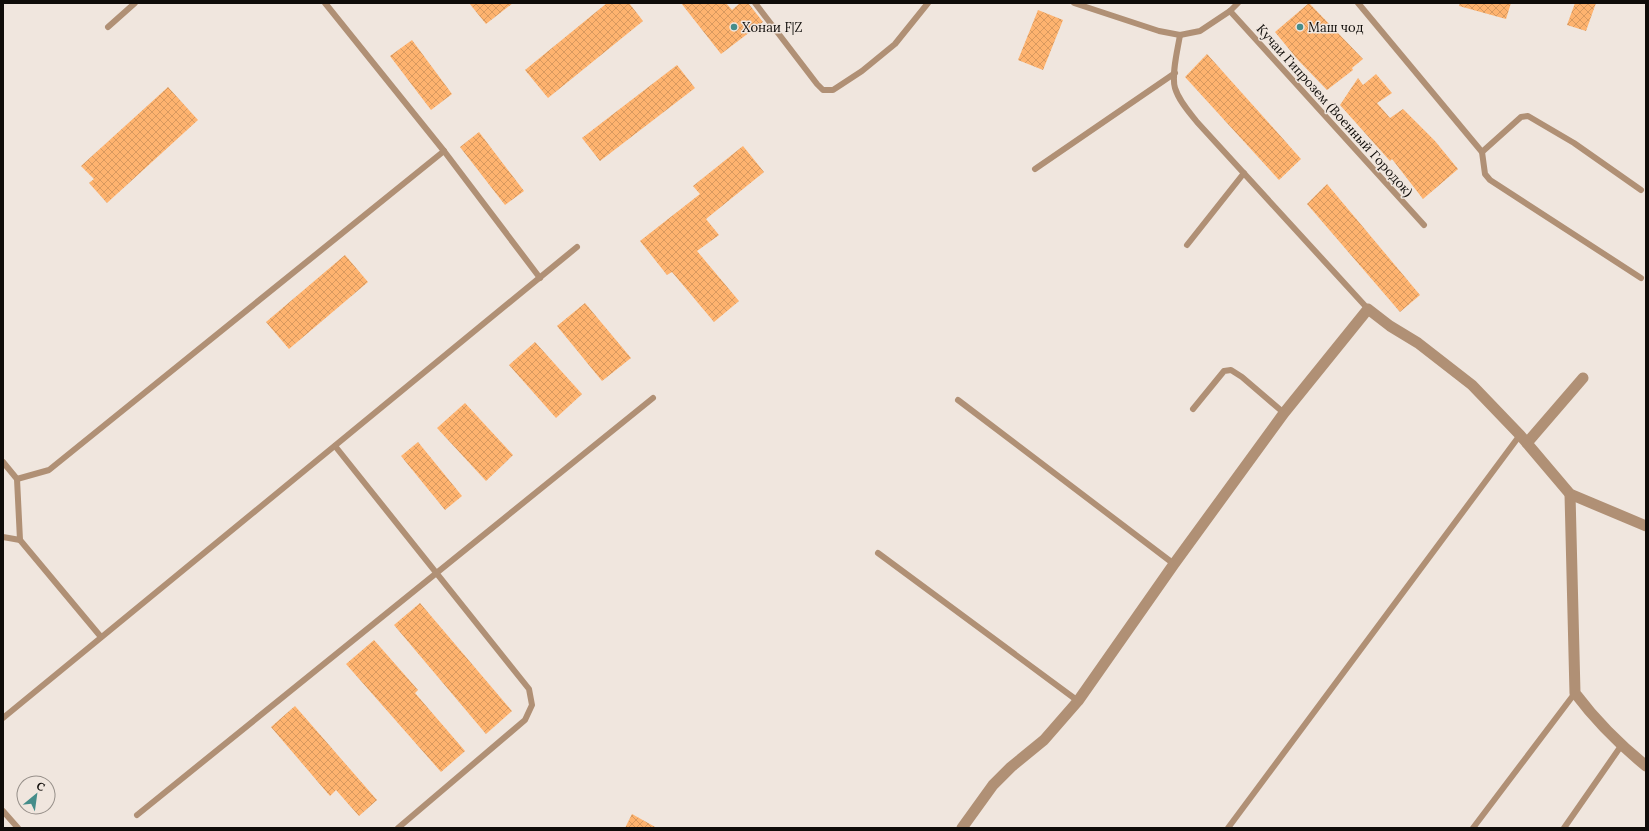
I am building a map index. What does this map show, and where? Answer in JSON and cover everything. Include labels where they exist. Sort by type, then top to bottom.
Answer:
[{"type":"street","points":[[962,828],[993,785],[1011,767],[1044,740],[1078,701],[1174,564],[1284,413],[1368,310],[1390,326],[1418,343],[1472,385],[1524,439],[1570,494],[1646,526]]},
{"type":"street","points":[[1524,439],[1583,378]]},
{"type":"street","points":[[1570,494],[1575,693],[1592,716],[1621,746],[1646,766]]},
{"type":"lane","points":[[108,27],[135,3]]},
{"type":"lane","points":[[325,3],[444,151],[540,278]]},
{"type":"lane","points":[[755,3],[823,90],[833,90],[862,71],[895,44],[925,4]]},
{"type":"lane","points":[[1074,3],[1159,31],[1180,35],[1200,31],[1230,11],[1238,3]]},
{"type":"lane","points":[[1358,3],[1482,152],[1485,174],[1490,180],[1641,278]]},
{"type":"lane","name":"Кучаи Гипрозем (Военный Городок)","points":[[1230,11],[1424,225]]},
{"type":"lane","points":[[1180,35],[1174,87],[1182,102],[1197,122],[1368,310]]},
{"type":"lane","points":[[1036,169],[1175,73]]},
{"type":"lane","points":[[1482,152],[1521,117],[1528,116],[1574,143],[1642,190]]},
{"type":"lane","points":[[17,479],[49,470],[444,151]]},
{"type":"lane","points":[[1187,245],[1244,173]]},
{"type":"lane","points":[[3,718],[577,247]]},
{"type":"lane","points":[[1193,409],[1224,371],[1231,370],[1242,377],[1284,413]]},
{"type":"lane","points":[[137,815],[653,398]]},
{"type":"lane","points":[[958,400],[1174,564]]},
{"type":"lane","points":[[1228,828],[1524,439]]},
{"type":"lane","points":[[335,446],[529,689],[532,706],[525,720],[398,828]]},
{"type":"lane","points":[[3,462],[17,479],[20,540]]},
{"type":"lane","points":[[3,536],[20,540],[102,637]]},
{"type":"lane","points":[[878,553],[1078,701]]},
{"type":"lane","points":[[1473,828],[1575,693]]},
{"type":"lane","points":[[1564,828],[1621,746]]},
{"type":"lane","points":[[3,811],[18,828]]},
{"type":"building","points":[[469,3],[513,3],[486,24]]},
{"type":"building","points":[[607,3],[629,3],[643,21],[548,98],[525,70]]},
{"type":"building","points":[[681,3],[726,3],[732,10],[740,3],[748,3],[763,22],[721,54]]},
{"type":"building","points":[[1309,3],[1363,59],[1352,68],[1353,70],[1327,90],[1298,60],[1275,32]]},
{"type":"building","points":[[1460,3],[1511,3],[1506,19],[1459,6]]},
{"type":"building","points":[[1575,3],[1596,3],[1586,31],[1567,25]]},
{"type":"building","points":[[1038,10],[1063,20],[1043,70],[1018,60]]},
{"type":"building","points":[[412,40],[452,94],[431,110],[390,56]]},
{"type":"building","points":[[1207,54],[1301,159],[1279,180],[1185,77]]},
{"type":"building","points":[[677,65],[695,88],[600,161],[582,138]]},
{"type":"building","points":[[1376,74],[1392,93],[1377,103],[1390,118],[1403,109],[1435,141],[1458,169],[1423,199],[1392,159],[1390,161],[1340,105],[1358,78],[1363,85]]},
{"type":"building","points":[[168,87],[198,120],[107,203],[89,183],[94,179],[81,166]]},
{"type":"building","points":[[479,132],[524,191],[505,205],[460,147]]},
{"type":"building","points":[[743,146],[764,172],[706,219],[719,235],[697,251],[739,301],[714,322],[672,272],[667,275],[640,241],[700,194],[693,186]]},
{"type":"building","points":[[1327,184],[1420,295],[1400,312],[1307,204]]},
{"type":"building","points":[[345,255],[368,282],[289,349],[266,322]]},
{"type":"building","points":[[585,303],[631,358],[602,381],[557,326]]},
{"type":"building","points":[[535,342],[582,394],[556,418],[509,365]]},
{"type":"building","points":[[465,403],[513,455],[486,481],[437,428]]},
{"type":"building","points":[[418,442],[462,496],[445,510],[401,456]]},
{"type":"building","points":[[420,603],[512,711],[486,734],[394,625]]},
{"type":"building","points":[[374,640],[418,690],[415,693],[465,751],[441,772],[346,664]]},
{"type":"building","points":[[295,706],[377,800],[359,816],[336,790],[330,796],[271,727]]},
{"type":"building","points":[[632,814],[657,828],[625,828]]},
{"type":"place","name":"Хонаи F|Z","points":[[734,27]]},
{"type":"place","name":"Маш чод","points":[[1300,27]]}]
